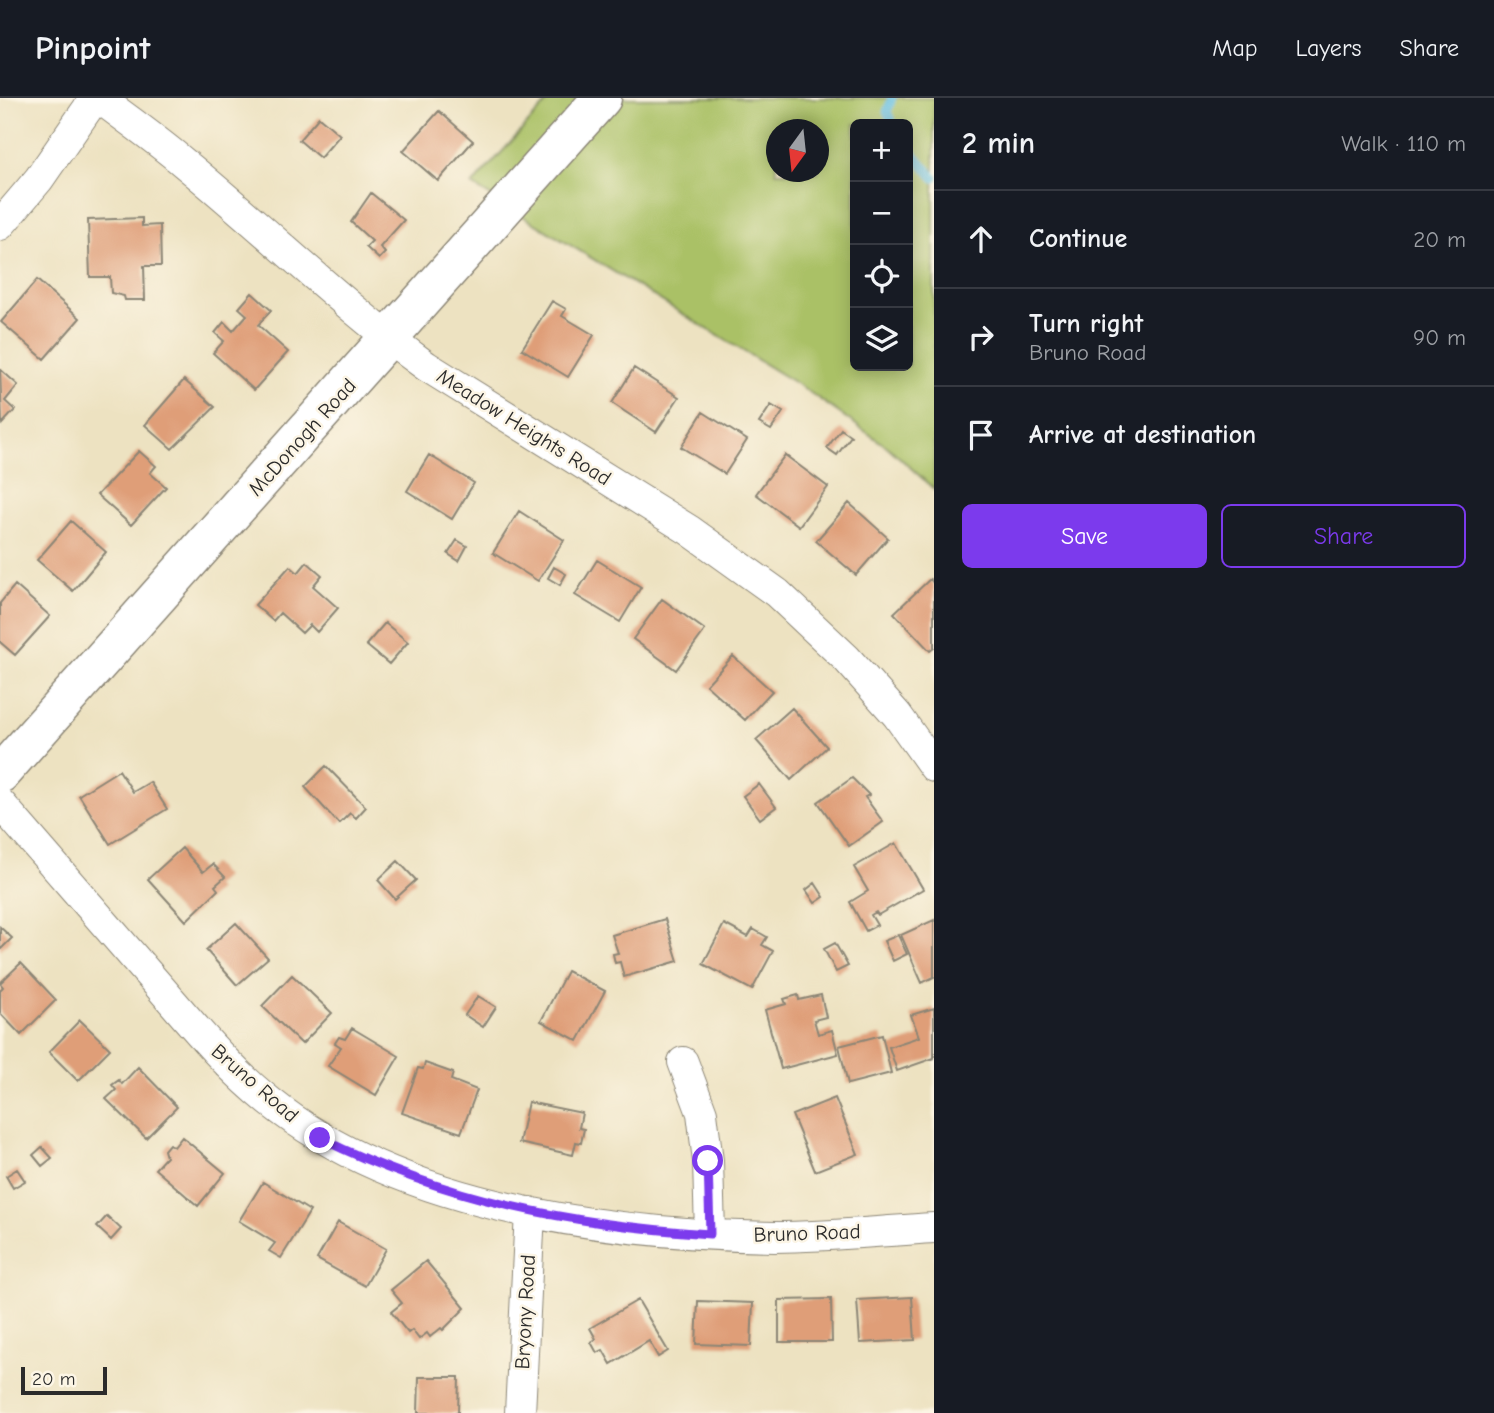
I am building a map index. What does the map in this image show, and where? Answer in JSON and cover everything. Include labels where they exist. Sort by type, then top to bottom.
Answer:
[{"type":"street","points":[[0,225],[39,179],[97,98]]},
{"type":"street","name":"Meadow Heights Road","points":[[97,98],[184,162],[353,312],[426,366],[689,530],[777,593],[847,659],[897,715],[934,767]]},
{"type":"street","name":"McDonogh Road","points":[[0,774],[602,98]]},
{"type":"street","name":"Bruno Road","points":[[0,803],[217,1053],[268,1100],[320,1138],[376,1166],[437,1188],[530,1212],[646,1230],[777,1237],[934,1228]]},
{"type":"street","points":[[683,1062],[702,1113],[710,1234]]},
{"type":"street","name":"Bryony Road","points":[[520,1413],[530,1212]]},
{"type":"green space","points":[[551,98],[934,98],[934,489],[889,448],[802,387],[472,185]]},
{"type":"building","points":[[439,111],[473,141],[438,181],[403,151]]},
{"type":"building","points":[[319,117],[340,135],[320,158],[299,140]]},
{"type":"building","points":[[371,193],[404,220],[380,247],[385,253],[379,259],[366,247],[372,241],[351,222]]},
{"type":"building","points":[[142,218],[142,226],[160,225],[161,266],[144,266],[145,300],[125,300],[124,296],[111,293],[110,277],[90,277],[88,220]]},
{"type":"building","points":[[37,280],[80,318],[44,359],[1,322]]},
{"type":"building","points":[[252,293],[271,310],[258,325],[288,352],[254,390],[213,353],[224,341],[215,333],[224,322],[233,331],[247,315],[239,308]]},
{"type":"building","points":[[552,301],[566,309],[562,316],[594,335],[568,377],[522,349]]},
{"type":"building","points":[[634,368],[679,397],[656,432],[612,403]]},
{"type":"building","points":[[0,369],[18,385],[5,401],[15,410],[2,424]]},
{"type":"building","points":[[184,380],[215,407],[172,449],[145,425]]},
{"type":"building","points":[[771,405],[783,412],[771,430],[759,423]]},
{"type":"building","points":[[703,412],[747,440],[725,474],[681,447]]},
{"type":"building","points":[[841,429],[851,436],[837,455],[827,448]]},
{"type":"building","points":[[139,451],[156,466],[150,473],[166,487],[131,525],[97,495]]},
{"type":"building","points":[[429,455],[474,483],[452,519],[407,491]]},
{"type":"building","points":[[785,455],[828,487],[799,526],[756,494]]},
{"type":"building","points":[[849,503],[888,538],[856,575],[816,541]]},
{"type":"building","points":[[519,511],[564,540],[538,581],[493,553]]},
{"type":"building","points":[[71,521],[106,552],[73,591],[37,560]]},
{"type":"building","points":[[457,540],[467,546],[459,561],[448,554]]},
{"type":"building","points":[[597,560],[641,587],[620,622],[575,595]]},
{"type":"building","points":[[307,562],[322,575],[313,586],[338,608],[317,632],[310,625],[302,633],[280,613],[273,621],[255,605],[290,566],[298,573]]},
{"type":"building","points":[[554,567],[566,574],[560,585],[548,578]]},
{"type":"building","points":[[930,579],[934,584],[934,648],[930,651],[894,613]]},
{"type":"building","points":[[15,585],[50,616],[15,655],[0,642],[0,603]]},
{"type":"building","points":[[662,599],[705,630],[676,670],[633,639]]},
{"type":"building","points":[[385,623],[408,642],[389,664],[366,645]]},
{"type":"building","points":[[733,656],[772,691],[745,720],[706,685]]},
{"type":"building","points":[[792,708],[827,747],[791,780],[756,740]]},
{"type":"building","points":[[326,766],[366,807],[356,818],[350,813],[339,824],[305,787]]},
{"type":"building","points":[[119,770],[133,792],[150,782],[167,809],[110,844],[79,795]]},
{"type":"building","points":[[852,778],[869,795],[865,797],[883,822],[849,846],[818,802]]},
{"type":"building","points":[[759,784],[776,807],[760,819],[743,796]]},
{"type":"building","points":[[896,843],[923,889],[878,915],[876,912],[871,915],[877,925],[866,931],[850,902],[868,891],[854,867]]},
{"type":"building","points":[[182,848],[203,872],[213,864],[225,877],[215,886],[218,890],[186,921],[148,879]]},
{"type":"building","points":[[398,861],[416,880],[395,899],[378,880]]},
{"type":"building","points":[[815,883],[824,897],[815,903],[806,890]]},
{"type":"building","points":[[665,919],[678,961],[624,977],[620,962],[615,963],[613,954],[618,953],[612,935]]},
{"type":"building","points":[[934,920],[934,977],[922,983],[901,935]]},
{"type":"building","points":[[236,923],[268,958],[237,985],[206,950]]},
{"type":"building","points":[[724,924],[748,937],[753,929],[767,937],[762,945],[773,951],[752,990],[703,964]]},
{"type":"building","points":[[0,927],[12,938],[0,950]]},
{"type":"building","points":[[898,935],[907,954],[893,961],[884,941]]},
{"type":"building","points":[[835,943],[848,966],[836,972],[824,949]]},
{"type":"building","points":[[21,963],[56,1000],[21,1035],[0,1013],[0,990],[3,987],[0,983]]},
{"type":"building","points":[[567,971],[605,991],[578,1041],[541,1021]]},
{"type":"building","points":[[292,975],[332,1013],[302,1044],[262,1006]]},
{"type":"building","points":[[798,995],[799,1000],[821,995],[826,1017],[814,1020],[818,1034],[832,1030],[838,1054],[781,1069],[765,1010],[786,1004],[784,999]]},
{"type":"building","points":[[478,996],[496,1007],[483,1027],[465,1015]]},
{"type":"building","points":[[934,1008],[934,1058],[897,1071],[889,1047],[919,1037],[911,1015]]},
{"type":"building","points":[[80,1020],[110,1049],[78,1081],[49,1052]]},
{"type":"building","points":[[352,1028],[399,1056],[376,1095],[328,1066],[341,1047],[335,1043],[339,1037],[345,1039]]},
{"type":"building","points":[[882,1035],[891,1073],[848,1084],[839,1046]]},
{"type":"building","points":[[425,1063],[453,1073],[451,1080],[477,1090],[461,1133],[402,1113],[418,1068],[423,1069]]},
{"type":"building","points":[[138,1067],[177,1107],[146,1138],[106,1099],[116,1090],[112,1085],[119,1080],[122,1084]]},
{"type":"building","points":[[835,1098],[858,1154],[815,1171],[792,1115]]},
{"type":"building","points":[[528,1102],[582,1113],[579,1128],[584,1129],[581,1143],[576,1142],[573,1155],[519,1143]]},
{"type":"building","points":[[182,1137],[225,1173],[198,1206],[155,1169],[166,1157],[164,1150],[169,1144],[174,1147]]},
{"type":"building","points":[[42,1147],[52,1158],[42,1166],[33,1155]]},
{"type":"building","points":[[17,1169],[25,1181],[13,1188],[6,1176]]},
{"type":"building","points":[[263,1182],[310,1211],[281,1258],[269,1251],[275,1243],[239,1221]]},
{"type":"building","points":[[107,1216],[121,1229],[111,1240],[97,1227]]},
{"type":"building","points":[[338,1222],[386,1249],[365,1286],[317,1259]]},
{"type":"building","points":[[426,1261],[465,1308],[443,1330],[441,1328],[430,1337],[427,1333],[419,1339],[412,1330],[408,1333],[391,1312],[402,1303],[391,1290]]},
{"type":"building","points":[[912,1297],[915,1340],[860,1343],[857,1300]]},
{"type":"building","points":[[831,1299],[832,1342],[779,1342],[779,1300]]},
{"type":"building","points":[[638,1300],[668,1351],[658,1357],[649,1341],[611,1364],[603,1350],[597,1353],[591,1342],[596,1339],[590,1328]]},
{"type":"building","points":[[698,1301],[753,1303],[751,1346],[696,1344]]},
{"type":"building","points":[[419,1377],[459,1377],[458,1413],[418,1413]]},
{"type":"waterway","points":[[890,119],[887,112],[892,98]]},
{"type":"waterway","points":[[913,153],[934,178]]},
{"type":"route","points":[[320,1138],[376,1166],[437,1188],[530,1212],[646,1230],[710,1234],[708,1161]]}]
